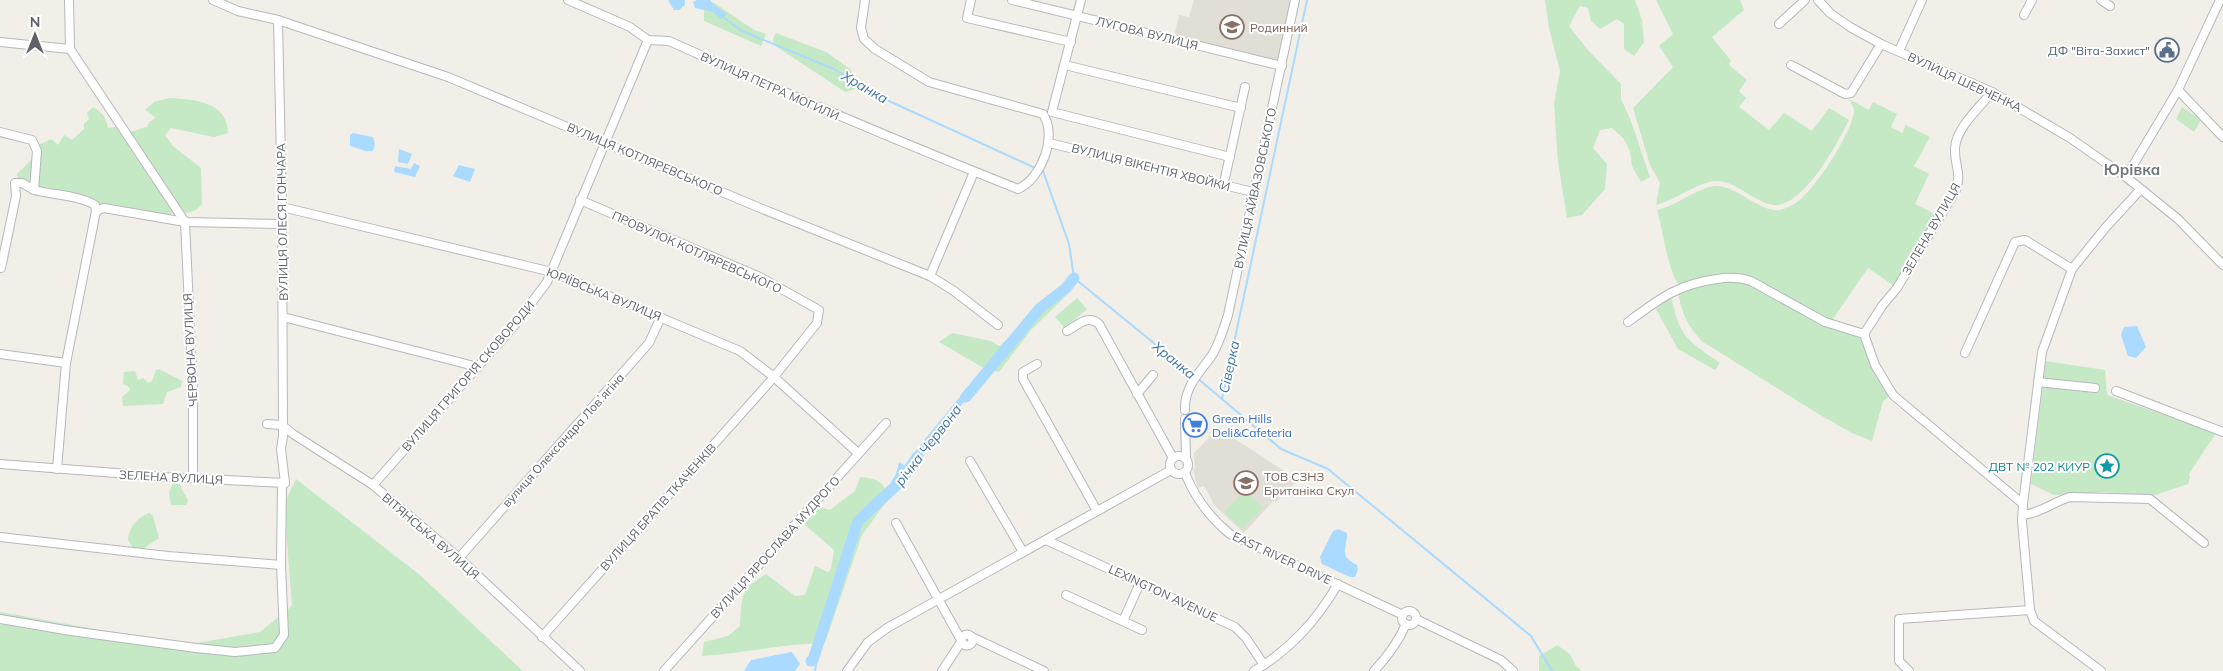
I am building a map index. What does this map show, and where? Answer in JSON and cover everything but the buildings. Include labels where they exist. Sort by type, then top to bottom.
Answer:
[{"type":"street","points":[[69,0],[70,49],[185,222]]},
{"type":"street","name":"ВУЛИЦЯ КОТЛЯРЕВСЬКОГО","points":[[212,0],[238,11],[278,20],[448,77],[930,276],[954,291],[998,325]]},
{"type":"street","name":"ВУЛИЦЯ ПЕТРА МОГИЛИ","points":[[568,0],[630,27],[648,40],[669,41],[835,116],[1018,189],[1027,185],[1038,168],[1049,142]]},
{"type":"street","points":[[865,0],[861,28],[864,39],[875,49],[929,82],[1043,114],[1048,122],[1049,142]]},
{"type":"street","points":[[971,0],[967,18],[1070,42]]},
{"type":"street","name":"ЛУГОВА ВУЛИЦЯ","points":[[1012,0],[1282,66]]},
{"type":"street","points":[[1081,0],[1052,112],[1230,157]]},
{"type":"street","name":"ВУЛИЦЯ АЙВАЗОВСЬКОГО","points":[[1185,410],[1186,395],[1190,386],[1199,370],[1214,352],[1228,315],[1295,0]]},
{"type":"street","points":[[1779,24],[1805,0]]},
{"type":"street","name":"ВУЛИЦЯ ШЕВЧЕНКА","points":[[1818,0],[1830,13],[1850,27],[1881,44],[1992,92],[2070,138],[2126,178],[2178,219],[2223,266]]},
{"type":"street","points":[[1899,51],[1922,0]]},
{"type":"street","points":[[2024,15],[2032,0]]},
{"type":"street","points":[[2101,0],[2110,6]]},
{"type":"street","points":[[2126,178],[2178,90],[2220,0]]},
{"type":"street","name":"ВУЛИЦЯ ОЛЕСЯ ГОНЧАРА","points":[[278,20],[282,207],[282,425]]},
{"type":"street","name":"ВУЛИЦЯ ГРИГОРІЯ СКОВОРОДИ","points":[[372,485],[514,326],[547,282],[648,40]]},
{"type":"street","points":[[0,42],[70,49]]},
{"type":"street","points":[[1792,65],[1845,94],[1851,93],[1881,44]]},
{"type":"street","points":[[1065,65],[1241,108]]},
{"type":"street","points":[[1225,178],[1245,87]]},
{"type":"street","points":[[2178,90],[2223,137]]},
{"type":"street","name":"ЗЕЛЕНА ВУЛИЦЯ","points":[[1864,334],[1882,306],[1897,288],[1956,190],[1960,178],[1955,146],[1958,136],[1992,92]]},
{"type":"street","points":[[0,132],[32,140],[37,151],[34,190]]},
{"type":"street","name":"ВУЛИЦЯ ВІКЕНТІЯ ХВОЙКИ","points":[[1049,142],[1253,192]]},
{"type":"street","points":[[930,276],[974,172]]},
{"type":"street","points":[[1,268],[16,196],[15,183],[22,183],[34,190],[51,195],[87,200],[95,205],[96,211],[66,362],[58,469]]},
{"type":"street","points":[[2101,671],[2034,621],[2030,610],[2023,504],[2042,352],[2072,269],[2106,227],[2140,190]]},
{"type":"street","name":"ПРОВУЛОК КОТЛЯРЕВСЬКОГО","points":[[580,200],[760,277],[819,310],[817,322],[774,377]]},
{"type":"street","name":"ЮРІЇВСЬКА ВУЛИЦЯ","points":[[282,207],[552,272],[740,351],[774,377],[858,453]]},
{"type":"street","points":[[96,211],[104,208],[185,222],[281,224]]},
{"type":"street","name":"ЧЕРВОНА ВУЛИЦЯ","points":[[185,222],[193,390],[193,478]]},
{"type":"street","points":[[1965,353],[2015,242],[2025,240],[2072,269]]},
{"type":"street","points":[[1628,322],[1681,286],[1697,281],[1730,277],[1742,278],[1751,282],[1825,322],[1864,334],[1875,365],[1893,395],[2023,504]]},
{"type":"street","points":[[283,316],[478,367]]},
{"type":"street","name":"вулиця Олександра Ловʼягіна","points":[[459,558],[649,343],[661,318]]},
{"type":"street","points":[[1067,331],[1088,319],[1094,320],[1099,324],[1173,458]]},
{"type":"street","points":[[0,354],[66,362]]},
{"type":"street","points":[[1037,364],[1023,372],[1023,379],[1097,511]]},
{"type":"street","points":[[1138,394],[1153,375]]},
{"type":"street","name":"ВУЛИЦЯ БРАТІВ ТКАЧЕНКІВ","points":[[542,637],[774,377]]},
{"type":"street","points":[[2038,382],[2095,388]]},
{"type":"street","points":[[2116,391],[2223,432]]},
{"type":"street","points":[[1171,470],[1179,475],[1185,473],[1188,466],[1185,419]]},
{"type":"street","name":"ВУЛИЦЯ ЯРОСЛАВА МУДРОГО","points":[[664,671],[886,423]]},
{"type":"street","points":[[0,619],[71,632],[235,652],[275,648],[284,635],[281,565],[282,482],[285,483],[285,478],[281,449],[282,425],[268,424]]},
{"type":"street","name":"ВІТЯНСЬКА ВУЛИЦЯ","points":[[282,425],[372,485],[459,558],[580,671]]},
{"type":"street","points":[[283,436],[286,432],[293,434]]},
{"type":"street","points":[[1171,470],[1170,465],[1173,458],[1179,456],[1186,458]]},
{"type":"street","points":[[970,461],[1023,552]]},
{"type":"street","name":"ЗЕЛЕНА ВУЛИЦЯ","points":[[0,464],[193,478],[282,482]]},
{"type":"street","points":[[847,671],[857,655],[878,634],[1171,470]]},
{"type":"street","name":"ЕАST RІVЕR DRIVE","points":[[1185,473],[1200,503],[1210,516],[1230,534],[1403,614]]},
{"type":"street","points":[[2023,515],[2035,514],[2058,500],[2070,497],[2150,499],[2204,543]]},
{"type":"street","points":[[896,523],[951,621],[967,640],[990,646],[1044,671]]},
{"type":"street","points":[[0,537],[168,556],[281,565]]},
{"type":"street","name":"LEXINGTON AVENUE","points":[[1046,540],[1235,627],[1246,638],[1264,665]]},
{"type":"street","points":[[1123,621],[1140,583]]},
{"type":"street","points":[[1254,671],[1282,653],[1311,625],[1338,584]]},
{"type":"street","points":[[1066,595],[1142,630]]},
{"type":"street","points":[[1909,671],[1900,661],[1900,619],[2030,610]]},
{"type":"street","points":[[1406,624],[1402,619],[1403,614],[1410,611],[1415,615],[1416,619],[1501,660],[1513,671]]},
{"type":"street","points":[[1406,624],[1413,623],[1416,619]]},
{"type":"street","points":[[1374,671],[1387,658],[1398,642],[1406,624]]},
{"type":"street","points":[[942,671],[952,656],[967,640]]},
{"type":"shaded area","name":"Родинний","points":[[1194,0],[1293,0],[1279,62],[1174,37],[1179,15],[1189,17]]},
{"type":"shaded area","name":"ТОВ СЗНЗ Британіка Скул","points":[[1218,428],[1298,480],[1276,502],[1273,501],[1244,533],[1215,506],[1204,486],[1198,488],[1193,469],[1195,468],[1194,453]]},
{"type":"green space","points":[[1545,0],[1635,0],[1642,20],[1644,42],[1634,56],[1624,49],[1624,24],[1617,19],[1600,29],[1591,21],[1588,8],[1580,6],[1569,26],[1587,49],[1621,84],[1621,99],[1631,121],[1650,177],[1641,182],[1632,166],[1630,151],[1623,138],[1612,128],[1600,130],[1593,148],[1607,164],[1605,189],[1582,215],[1567,218],[1558,162],[1554,104],[1560,71],[1549,28]]},
{"type":"green space","points":[[1656,0],[1740,0],[1744,10],[1712,37],[1731,61],[1729,65],[1747,80],[1739,91],[1746,98],[1739,107],[1769,130],[1784,113],[1812,131],[1829,108],[1849,120],[1817,174],[1793,198],[1781,204],[1769,204],[1731,184],[1717,181],[1695,187],[1656,205],[1660,183],[1650,165],[1633,108],[1673,67],[1659,46],[1673,34]]},
{"type":"green space","points":[[713,2],[754,30],[766,34],[761,46],[704,21],[704,11]]},
{"type":"green space","points":[[776,33],[826,52],[850,69],[862,87],[845,92],[774,45],[773,39]]},
{"type":"green space","points":[[170,98],[208,104],[222,114],[226,122],[228,133],[214,137],[171,128],[165,135],[174,147],[201,168],[202,204],[196,210],[171,214],[144,212],[93,203],[88,199],[46,187],[24,188],[19,186],[17,174],[33,157],[38,145],[52,139],[58,145],[64,135],[72,140],[84,129],[84,124],[89,119],[87,113],[93,107],[103,115],[108,128],[123,126],[130,132],[147,127],[149,122],[156,118],[145,110],[154,102]]},
{"type":"green space","points":[[1849,99],[1869,110],[1873,102],[1897,114],[1891,127],[1902,133],[1906,125],[1930,137],[1914,166],[1929,174],[1915,204],[1939,216],[1897,288],[1868,268],[1831,322],[1864,334],[1890,396],[1883,401],[1872,441],[1852,433],[1820,415],[1703,342],[1686,320],[1678,293],[1671,296],[1681,329],[1692,342],[1720,363],[1715,370],[1678,349],[1656,309],[1665,301],[1664,296],[1680,286],[1672,272],[1657,210],[1672,205],[1703,189],[1717,186],[1725,187],[1772,210],[1780,210],[1797,202],[1823,173],[1841,144],[1853,118],[1854,109]]},
{"type":"green space","points":[[2182,107],[2201,120],[2194,132],[2176,119]]},
{"type":"green space","points":[[1072,286],[1071,291],[1031,330],[999,372],[982,367],[939,342],[952,333],[991,341],[999,346],[1013,335],[1056,289]]},
{"type":"green space","points":[[1077,298],[1087,309],[1065,328],[1055,317]]},
{"type":"green space","points":[[2046,361],[2105,370],[2107,395],[2216,433],[2189,474],[2188,484],[2152,496],[2106,492],[2054,495],[2031,484]]},
{"type":"green space","points":[[159,369],[182,381],[181,387],[167,392],[163,404],[123,406],[122,397],[130,390],[129,387],[123,384],[124,372],[135,371],[138,380],[143,378],[148,383],[152,381],[156,370]]},
{"type":"green space","points":[[860,477],[879,482],[884,487],[889,498],[862,535],[825,643],[702,656],[704,642],[728,636],[740,626],[744,595],[746,590],[757,580],[766,574],[795,596],[805,595],[815,566],[828,572],[831,569],[834,550],[804,524],[819,507],[830,510],[855,491]]},
{"type":"green space","points":[[296,479],[420,575],[523,671],[0,671],[0,612],[185,645],[260,632],[292,606],[284,504]]},
{"type":"green space","points":[[173,483],[180,484],[188,501],[186,505],[171,505],[169,492]]},
{"type":"green space","points":[[1245,490],[1263,508],[1242,529],[1224,512]]},
{"type":"green space","points":[[149,513],[153,516],[159,538],[144,548],[133,548],[128,540],[130,531],[137,520]]},
{"type":"green space","points":[[1557,645],[1570,654],[1576,666],[1582,671],[1539,671],[1539,656]]},
{"type":"water","points":[[668,0],[685,0],[685,5],[679,10],[674,10]]},
{"type":"water","points":[[697,0],[710,0],[727,14],[721,19],[713,12],[695,8],[693,2]]},
{"type":"water","points":[[353,133],[373,137],[375,144],[373,151],[350,146],[350,135]]},
{"type":"water","points":[[399,149],[412,154],[408,164],[398,162]]},
{"type":"water","points":[[414,163],[420,166],[415,177],[394,172],[395,166],[411,169]]},
{"type":"water","points":[[459,165],[475,169],[470,182],[453,176]]},
{"type":"water","points":[[2137,326],[2146,347],[2136,358],[2128,356],[2121,335],[2124,327]]},
{"type":"water","points":[[973,381],[976,387],[911,468],[909,463],[920,445]]},
{"type":"water","points":[[899,462],[908,468],[891,496],[891,482],[896,474]]},
{"type":"water","points":[[1338,529],[1347,533],[1345,555],[1357,565],[1358,570],[1355,577],[1350,577],[1322,564],[1320,557],[1333,531]]},
{"type":"water","points":[[792,652],[800,664],[795,671],[744,671],[751,660]]},
{"type":"waterway","name":"Сіверка","points":[[1307,0],[1222,399],[1281,449],[1328,469],[1531,636],[1552,671]]},
{"type":"waterway","name":"Хранка","points":[[723,17],[742,31],[834,69],[876,95],[1033,167]]},
{"type":"waterway","name":"Хранка","points":[[1043,171],[1069,244],[1074,278],[1193,375]]},
{"type":"waterway","name":"річка Червона","points":[[966,397],[1040,308],[1066,288],[1074,278]]},
{"type":"waterway","name":"Хранка","points":[[1197,378],[1222,399]]},
{"type":"waterway","name":"річка Червона","points":[[811,661],[813,660],[858,521],[899,483],[918,456]]},
{"type":"waterway","points":[[813,660],[816,665],[815,671]]},
{"type":"place","name":"Родинний","points":[[1232,27]]},
{"type":"place","name":"ДФ \"Віта-Захист\"","points":[[2167,50]]},
{"type":"place","name":"Green Hills Deli&Cafeteria","points":[[1195,425]]},
{"type":"place","name":"ДВТ № 202 КИУР","points":[[2107,466]]},
{"type":"place","name":"ТОВ СЗНЗ Британіка Скул","points":[[1246,483]]},
{"type":"district","name":"Юрівка","points":[[2132,169]]}]
